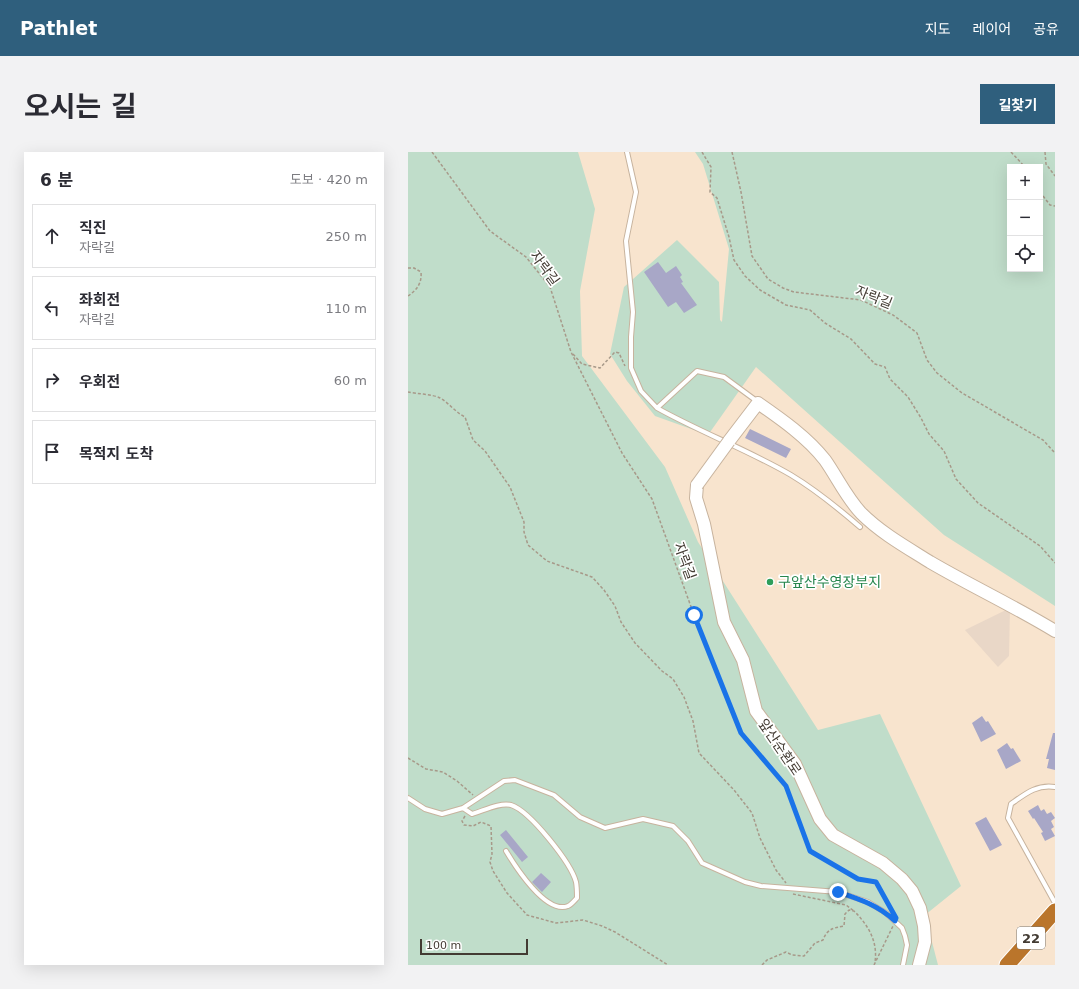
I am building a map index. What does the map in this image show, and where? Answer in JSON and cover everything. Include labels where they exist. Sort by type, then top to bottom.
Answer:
[{"type":"highway","name":"22","points":[[1007,965],[1054,903]]},
{"type":"highway","name":"22","points":[[1019,965],[1055,924]]},
{"type":"street","name":"앞산순환로","points":[[758,403],[728,441],[697,485],[696,498],[704,524],[724,622],[743,660],[756,711],[795,764],[825,826],[833,835],[882,864],[902,879],[912,891],[920,908],[925,937],[919,965]]},
{"type":"street","points":[[758,403],[778,417],[814,448],[825,461],[860,512],[895,541],[1055,631]]},
{"type":"lane","points":[[627,152],[636,192],[626,241],[633,312],[631,368],[640,391],[657,408],[790,474],[828,500],[860,527]]},
{"type":"lane","points":[[657,408],[697,371],[724,377],[758,403]]},
{"type":"lane","points":[[408,798],[425,809],[442,814],[463,808],[504,781],[515,780],[554,795],[580,817],[605,828],[643,820],[673,826],[688,841],[702,862],[745,882],[761,886],[790,887],[838,892],[868,902],[886,913],[902,928],[906,941],[903,965]]},
{"type":"lane","points":[[1054,903],[1008,818],[1011,804],[1030,790],[1047,786],[1055,787]]},
{"type":"lane","points":[[463,808],[472,814],[503,805],[511,805],[525,814],[542,830],[562,857],[576,882],[577,898],[568,906],[558,907],[549,903],[520,874],[506,851]]},
{"type":"path","name":"자락길","points":[[432,152],[490,231],[526,257],[550,287],[571,352],[622,453],[652,499],[694,615],[741,733],[786,786],[810,851],[858,879],[876,882],[891,906],[896,918],[895,921]]},
{"type":"path","points":[[702,152],[711,166],[710,192],[717,198],[729,237],[734,260],[745,276],[760,290],[786,305],[810,310],[825,323],[851,339],[875,364],[885,367],[890,379],[908,397],[929,434],[944,451],[956,479],[978,503],[1040,546],[1055,563]]},
{"type":"path","name":"자락길","points":[[732,152],[741,192],[752,256],[768,279],[783,288],[794,292],[861,300],[893,315],[917,333],[927,360],[937,373],[962,392],[1043,440],[1055,453]]},
{"type":"path","points":[[1011,152],[1022,164]]},
{"type":"path","points":[[1045,152],[1046,164],[1055,176]]},
{"type":"path","points":[[1043,196],[1050,205],[1055,206]]},
{"type":"path","points":[[408,268],[414,268],[420,272],[421,278],[419,286],[408,296]]},
{"type":"path","points":[[571,352],[582,364],[600,368],[615,352],[619,353],[624,365],[631,368]]},
{"type":"path","points":[[408,392],[438,397],[452,406],[457,413],[465,417],[473,440],[485,451],[510,487],[524,522],[524,532],[528,545],[547,560],[592,577],[604,590],[635,643],[662,671],[673,679],[684,697],[693,721],[699,753],[734,790],[752,813],[760,838],[776,870],[790,887],[794,895],[846,905],[854,911],[862,920],[872,936],[875,949],[874,965]]},
{"type":"path","points":[[408,758],[426,769],[443,772],[457,781],[477,799]]},
{"type":"path","points":[[762,965],[767,960],[786,952],[792,955],[804,956],[815,943],[823,940],[826,932],[832,928],[844,926],[844,914],[849,910],[854,911]]},
{"type":"path","points":[[874,965],[895,921]]},
{"type":"shaded area","points":[[1010,608],[1009,656],[998,667],[965,630]]},
{"type":"green space","points":[[408,152],[578,152],[595,209],[580,291],[582,356],[665,467],[698,542],[818,730],[880,714],[961,886],[925,915],[938,965],[408,965]]},
{"type":"green space","points":[[695,152],[1055,152],[1055,606],[944,535],[756,367],[708,435],[655,416],[627,381],[610,354],[624,287],[677,240],[719,282],[720,320],[722,322],[729,249],[703,164]]},
{"type":"building","points":[[658,262],[666,273],[676,266],[682,275],[680,277],[683,282],[681,283],[697,305],[684,313],[676,302],[668,307],[644,272]]},
{"type":"building","points":[[750,429],[791,449],[786,458],[745,438]]},
{"type":"building","points":[[982,716],[986,722],[988,721],[996,734],[981,742],[972,723]]},
{"type":"building","points":[[1053,733],[1055,733],[1055,770],[1047,768],[1049,759],[1046,759]]},
{"type":"building","points":[[1007,743],[1011,749],[1013,748],[1021,761],[1006,769],[997,750]]},
{"type":"building","points":[[1038,805],[1041,811],[1044,809],[1047,814],[1051,812],[1055,818],[1051,821],[1054,827],[1051,829],[1055,836],[1045,841],[1041,833],[1043,832],[1028,811]]},
{"type":"building","points":[[986,817],[1002,845],[990,851],[975,823]]},
{"type":"building","points":[[506,830],[528,857],[522,862],[500,835]]},
{"type":"building","points":[[541,873],[551,882],[542,892],[532,882]]},
{"type":"place","name":"구앞산수영장부지","points":[[770,582]]},
{"type":"route","points":[[694,615],[741,733],[786,786],[810,851],[858,879],[876,882],[891,906],[896,918],[895,921],[886,913],[868,902],[838,892]]}]
